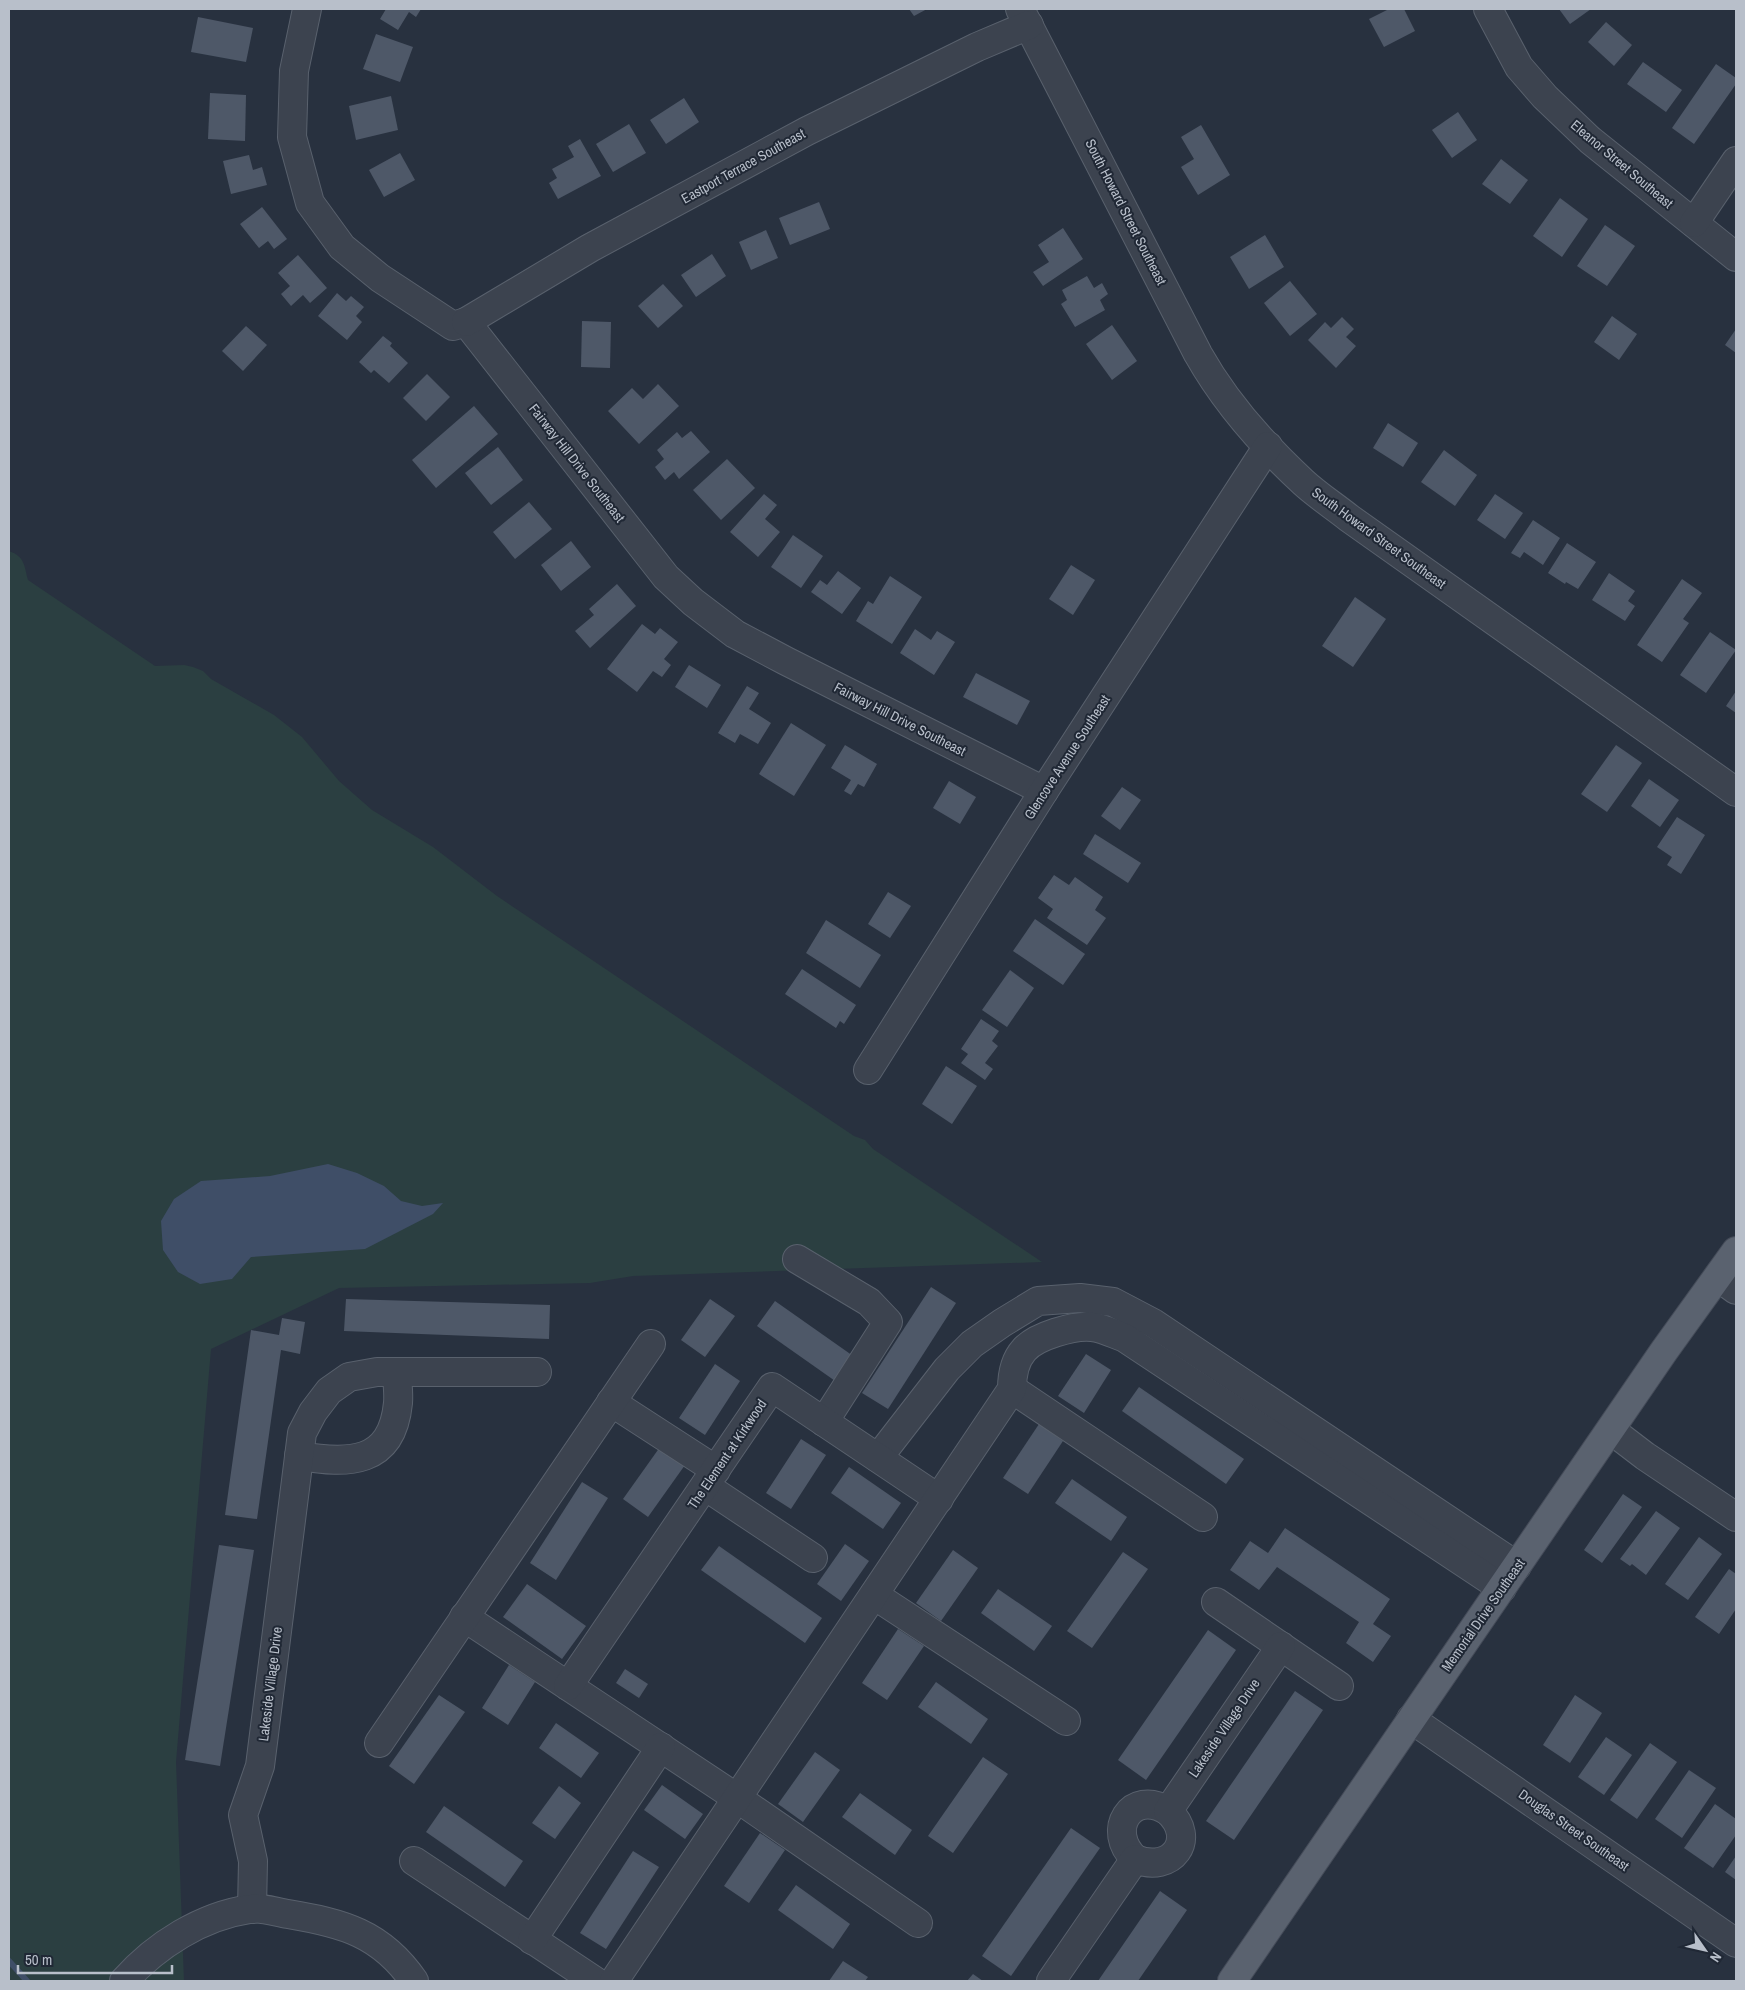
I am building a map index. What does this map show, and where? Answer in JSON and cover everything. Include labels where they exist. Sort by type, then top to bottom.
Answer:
[{"type":"main road","name":"Memorial Drive Southeast","points":[[1232,1981],[1664,1351],[1727,1283],[1736,1251]]},
{"type":"street","points":[[307,9],[294,71],[292,137],[310,203],[342,247],[380,278],[453,326],[466,322]]},
{"type":"street","name":"Eleanor Street Southeast","points":[[1488,9],[1519,67],[1545,97],[1590,140],[1736,257]]},
{"type":"street","name":"Eastport Terrace Southeast","points":[[466,322],[590,248],[807,131],[977,47],[1025,17]]},
{"type":"street","name":"South Howard Street Southeast","points":[[1025,17],[1211,378],[1251,429],[1304,483],[1348,518],[1736,792]]},
{"type":"street","points":[[1694,223],[1736,161]]},
{"type":"street","name":"Fairway Hill Drive Southeast","points":[[466,322],[666,577],[693,602],[734,634],[1044,791]]},
{"type":"street","name":"Glencove Avenue Southeast","points":[[868,1070],[1044,791],[1268,446]]},
{"type":"street","points":[[798,1259],[869,1302],[888,1322],[824,1422]]},
{"type":"street","points":[[878,1458],[947,1369],[972,1344],[1002,1323],[1038,1301],[1080,1298],[1113,1302],[1152,1323],[1510,1577]]},
{"type":"street","points":[[1002,1323],[1024,1349]]},
{"type":"street","points":[[614,1981],[1012,1389],[1012,1373],[1024,1349],[1050,1334],[1070,1328],[1092,1327],[1125,1338],[1510,1577]]},
{"type":"street","points":[[379,1743],[651,1344]]},
{"type":"street","name":"Lakeside Village Drive","points":[[252,1909],[253,1862],[243,1815],[260,1766],[302,1433],[313,1412],[329,1391],[349,1377],[377,1372],[537,1372]]},
{"type":"street","points":[[299,1456],[329,1461],[352,1460],[376,1450],[392,1430],[398,1403],[397,1372]]},
{"type":"street","name":"The Element at Kirkwood","points":[[568,1686],[772,1387],[938,1499]]},
{"type":"street","points":[[1012,1389],[1203,1518]]},
{"type":"street","points":[[611,1402],[813,1558]]},
{"type":"street","points":[[1611,1430],[1645,1456],[1736,1517]]},
{"type":"street","points":[[874,1595],[1066,1721]]},
{"type":"street","points":[[1216,1602],[1340,1686]]},
{"type":"street","points":[[464,1617],[737,1798],[918,1923]]},
{"type":"street","name":"Lakeside Village Drive","points":[[1168,1811],[1280,1646]]},
{"type":"street","name":"Douglas Street Southeast","points":[[1411,1719],[1736,1943]]},
{"type":"street","points":[[532,1940],[660,1747]]},
{"type":"street","points":[[1147,1803],[1158,1805],[1177,1819],[1181,1829],[1181,1840],[1177,1850],[1168,1859],[1157,1864],[1145,1863],[1135,1859],[1127,1851],[1122,1841],[1121,1831],[1124,1820],[1137,1806],[1147,1803]]},
{"type":"street","points":[[1051,1981],[1135,1859]]},
{"type":"street","points":[[414,1861],[595,1981]]},
{"type":"street","points":[[124,1981],[156,1951],[182,1933],[216,1918],[252,1909],[321,1920],[357,1930],[381,1945],[404,1967],[414,1981]]},
{"type":"green space","points":[[9,551],[21,559],[28,580],[155,666],[184,665],[203,671],[211,679],[274,715],[302,737],[339,781],[372,810],[433,847],[497,896],[854,1136],[865,1140],[873,1149],[1042,1262],[633,1276],[590,1283],[339,1288],[211,1349],[176,1762],[184,1981],[9,1981]]},
{"type":"water","points":[[328,1164],[357,1173],[384,1186],[401,1201],[422,1206],[443,1203],[433,1214],[365,1249],[251,1257],[232,1279],[200,1284],[178,1272],[163,1250],[161,1221],[174,1199],[201,1181],[270,1176]]},
{"type":"building","points":[[386,9],[421,9],[416,17],[409,12],[398,30],[380,19]]},
{"type":"building","points":[[909,9],[927,9],[914,16]]},
{"type":"building","points":[[1389,9],[1404,9],[1415,31],[1384,47],[1369,19]]},
{"type":"building","points":[[1559,9],[1591,9],[1570,24]]},
{"type":"building","points":[[198,17],[253,28],[246,62],[191,52]]},
{"type":"building","points":[[1606,22],[1632,45],[1614,66],[1588,42]]},
{"type":"building","points":[[376,34],[413,47],[400,82],[363,69]]},
{"type":"building","points":[[1643,62],[1682,90],[1666,112],[1627,84]]},
{"type":"building","points":[[1716,64],[1736,78],[1736,84],[1694,144],[1672,128]]},
{"type":"building","points":[[210,93],[246,95],[245,141],[208,139]]},
{"type":"building","points":[[391,96],[398,130],[356,140],[349,106]]},
{"type":"building","points":[[684,98],[699,122],[666,144],[650,120]]},
{"type":"building","points":[[1458,112],[1477,140],[1452,158],[1432,130]]},
{"type":"building","points":[[629,124],[646,153],[613,172],[596,144]]},
{"type":"building","points":[[1201,125],[1230,175],[1198,195],[1181,167],[1194,159],[1181,137]]},
{"type":"building","points":[[580,139],[601,176],[558,199],[549,183],[557,178],[552,169],[574,157],[568,146]]},
{"type":"building","points":[[400,153],[415,180],[384,197],[369,170]]},
{"type":"building","points":[[249,155],[253,170],[262,167],[267,185],[231,194],[223,161]]},
{"type":"building","points":[[1501,159],[1528,180],[1510,204],[1482,184]]},
{"type":"building","points":[[1560,198],[1588,219],[1562,257],[1533,236]]},
{"type":"building","points":[[819,202],[830,229],[790,245],[779,218]]},
{"type":"building","points":[[262,207],[287,239],[274,249],[268,241],[259,248],[240,224]]},
{"type":"building","points":[[1605,225],[1635,246],[1607,286],[1577,266]]},
{"type":"building","points":[[1063,228],[1083,259],[1043,286],[1033,272],[1049,262],[1038,245]]},
{"type":"building","points":[[766,230],[778,258],[751,270],[739,242]]},
{"type":"building","points":[[1265,235],[1284,267],[1249,289],[1230,257]]},
{"type":"building","points":[[712,254],[726,276],[696,297],[681,275]]},
{"type":"building","points":[[298,255],[327,288],[310,303],[303,295],[291,306],[281,294],[290,286],[278,273]]},
{"type":"building","points":[[1087,276],[1094,288],[1102,283],[1108,294],[1100,300],[1105,310],[1075,327],[1061,304],[1067,300],[1062,290]]},
{"type":"building","points":[[1290,281],[1317,314],[1290,336],[1264,303]]},
{"type":"building","points":[[663,284],[683,306],[658,328],[638,306]]},
{"type":"building","points":[[337,293],[346,301],[351,296],[364,307],[356,316],[362,322],[347,340],[318,316]]},
{"type":"building","points":[[1612,316],[1637,334],[1619,360],[1594,342]]},
{"type":"building","points":[[1342,317],[1354,329],[1346,337],[1356,346],[1336,368],[1308,340],[1325,322],[1331,328]]},
{"type":"building","points":[[582,321],[611,322],[610,368],[581,367]]},
{"type":"building","points":[[1112,325],[1137,361],[1112,380],[1086,344]]},
{"type":"building","points":[[246,326],[267,345],[243,371],[222,351]]},
{"type":"building","points":[[1736,329],[1736,353],[1725,345]]},
{"type":"building","points":[[383,336],[392,343],[390,346],[408,363],[389,383],[374,370],[371,373],[359,362]]},
{"type":"building","points":[[427,374],[450,397],[426,421],[403,398]]},
{"type":"building","points":[[658,384],[679,406],[639,444],[608,411],[632,388],[643,399]]},
{"type":"building","points":[[474,406],[498,434],[436,488],[412,460]]},
{"type":"building","points":[[1388,423],[1418,443],[1403,467],[1373,448]]},
{"type":"building","points":[[691,431],[710,452],[679,479],[674,472],[665,480],[655,467],[664,459],[657,450],[677,432],[682,438]]},
{"type":"building","points":[[498,447],[523,480],[491,505],[465,473]]},
{"type":"building","points":[[1444,450],[1477,475],[1455,506],[1421,482]]},
{"type":"building","points":[[727,459],[755,488],[721,520],[693,490]]},
{"type":"building","points":[[764,494],[777,505],[765,519],[780,532],[758,557],[730,532]]},
{"type":"building","points":[[1495,494],[1523,513],[1505,539],[1477,520]]},
{"type":"building","points":[[529,502],[552,529],[515,559],[493,532]]},
{"type":"building","points":[[1533,520],[1560,538],[1543,565],[1524,552],[1520,558],[1511,553]]},
{"type":"building","points":[[793,535],[823,556],[801,588],[771,567]]},
{"type":"building","points":[[571,541],[591,567],[561,591],[541,565]]},
{"type":"building","points":[[1567,543],[1596,562],[1578,589],[1566,582],[1565,584],[1548,573]]},
{"type":"building","points":[[1071,565],[1095,580],[1073,615],[1049,599]]},
{"type":"building","points":[[838,571],[861,588],[842,614],[811,592],[820,580],[827,585]]},
{"type":"building","points":[[1609,573],[1635,591],[1628,601],[1635,606],[1625,621],[1592,600]]},
{"type":"building","points":[[890,576],[922,597],[892,644],[856,621],[868,601],[873,604]]},
{"type":"building","points":[[1682,579],[1702,593],[1683,619],[1689,623],[1662,662],[1637,645]]},
{"type":"building","points":[[617,584],[636,606],[590,648],[575,631],[594,615],[589,609]]},
{"type":"building","points":[[1355,597],[1386,619],[1353,667],[1322,646]]},
{"type":"building","points":[[642,624],[655,634],[660,628],[678,642],[664,659],[671,665],[662,677],[653,671],[637,692],[607,669]]},
{"type":"building","points":[[915,629],[931,640],[937,631],[955,642],[934,675],[900,653]]},
{"type":"building","points":[[1710,632],[1736,650],[1706,693],[1680,675]]},
{"type":"building","points":[[689,665],[721,685],[707,708],[675,687]]},
{"type":"building","points":[[976,673],[1030,701],[1017,725],[963,697]]},
{"type":"building","points":[[747,686],[759,693],[749,709],[771,723],[758,744],[740,734],[735,743],[718,733]]},
{"type":"building","points":[[1736,691],[1736,713],[1726,706]]},
{"type":"building","points":[[791,723],[826,745],[794,796],[759,774]]},
{"type":"building","points":[[845,745],[877,764],[864,787],[858,784],[851,795],[844,791],[851,780],[831,768]]},
{"type":"building","points":[[1616,745],[1642,763],[1607,812],[1581,794]]},
{"type":"building","points":[[1649,779],[1679,800],[1660,827],[1631,806]]},
{"type":"building","points":[[949,781],[976,797],[960,824],[933,808]]},
{"type":"building","points":[[1122,787],[1141,800],[1120,830],[1101,816]]},
{"type":"building","points":[[1677,817],[1705,835],[1681,874],[1667,865],[1672,857],[1657,847]]},
{"type":"building","points":[[1095,834],[1141,863],[1128,883],[1083,854]]},
{"type":"building","points":[[1054,875],[1069,885],[1075,877],[1103,897],[1095,910],[1106,918],[1087,945],[1047,918],[1053,909],[1038,898]]},
{"type":"building","points":[[888,892],[911,906],[890,938],[868,924]]},
{"type":"building","points":[[1035,919],[1085,954],[1063,985],[1013,951]]},
{"type":"building","points":[[826,920],[881,955],[860,988],[806,953]]},
{"type":"building","points":[[802,969],[856,1005],[844,1024],[840,1021],[836,1028],[785,994]]},
{"type":"building","points":[[1010,970],[1034,988],[1007,1027],[982,1010]]},
{"type":"building","points":[[981,1019],[999,1031],[992,1041],[998,1046],[985,1063],[993,1069],[985,1080],[961,1063],[968,1054],[961,1049]]},
{"type":"building","points":[[946,1066],[977,1086],[952,1124],[922,1104]]},
{"type":"building","points":[[931,1287],[956,1303],[888,1409],[862,1393]]},
{"type":"building","points":[[346,1299],[550,1305],[549,1339],[344,1331]]},
{"type":"building","points":[[710,1299],[735,1316],[705,1357],[681,1340]]},
{"type":"building","points":[[775,1301],[856,1358],[838,1383],[757,1326]]},
{"type":"building","points":[[282,1318],[305,1322],[300,1354],[281,1350],[257,1519],[225,1515],[251,1330],[279,1335]]},
{"type":"building","points":[[1086,1354],[1111,1370],[1084,1413],[1058,1396]]},
{"type":"building","points":[[715,1364],[740,1381],[705,1435],[679,1418]]},
{"type":"building","points":[[1139,1387],[1244,1459],[1226,1484],[1122,1411]]},
{"type":"building","points":[[1039,1424],[1063,1441],[1028,1494],[1003,1478]]},
{"type":"building","points":[[801,1439],[826,1455],[791,1509],[766,1493]]},
{"type":"building","points":[[660,1447],[685,1465],[648,1517],[623,1499]]},
{"type":"building","points":[[849,1467],[901,1503],[883,1529],[831,1493]]},
{"type":"building","points":[[1072,1479],[1127,1517],[1111,1541],[1055,1503]]},
{"type":"building","points":[[582,1482],[608,1498],[556,1580],[530,1563]]},
{"type":"building","points":[[1623,1494],[1642,1507],[1602,1563],[1584,1550]]},
{"type":"building","points":[[1656,1511],[1680,1528],[1646,1575],[1632,1564],[1630,1566],[1620,1559]]},
{"type":"building","points":[[1285,1528],[1390,1599],[1373,1624],[1391,1636],[1373,1662],[1346,1643],[1359,1622],[1277,1567],[1259,1590],[1230,1570],[1250,1541],[1268,1553]]},
{"type":"building","points":[[1699,1537],[1722,1554],[1688,1600],[1665,1584]]},
{"type":"building","points":[[845,1544],[869,1561],[841,1601],[817,1584]]},
{"type":"building","points":[[219,1545],[254,1550],[220,1766],[185,1760]]},
{"type":"building","points":[[719,1546],[822,1618],[805,1643],[701,1570]]},
{"type":"building","points":[[953,1550],[978,1568],[941,1621],[916,1603]]},
{"type":"building","points":[[1123,1552],[1148,1569],[1092,1648],[1067,1631]]},
{"type":"building","points":[[1729,1569],[1736,1574],[1736,1609],[1719,1634],[1695,1617]]},
{"type":"building","points":[[527,1584],[586,1626],[562,1659],[503,1617]]},
{"type":"building","points":[[998,1589],[1052,1626],[1034,1651],[981,1613]]},
{"type":"building","points":[[898,1629],[924,1646],[887,1700],[862,1683]]},
{"type":"building","points":[[1208,1630],[1236,1650],[1146,1780],[1118,1760]]},
{"type":"building","points":[[509,1665],[535,1682],[508,1725],[482,1708]]},
{"type":"building","points":[[625,1669],[648,1684],[639,1698],[616,1683]]},
{"type":"building","points":[[936,1682],[988,1719],[971,1744],[918,1707]]},
{"type":"building","points":[[1295,1691],[1323,1710],[1234,1840],[1206,1821]]},
{"type":"building","points":[[439,1695],[465,1712],[414,1784],[389,1766]]},
{"type":"building","points":[[1575,1695],[1602,1713],[1570,1763],[1543,1745]]},
{"type":"building","points":[[556,1723],[599,1753],[581,1778],[539,1748]]},
{"type":"building","points":[[1606,1737],[1632,1755],[1604,1795],[1578,1777]]},
{"type":"building","points":[[1650,1743],[1677,1762],[1637,1819],[1610,1800]]},
{"type":"building","points":[[815,1752],[840,1770],[803,1822],[778,1804]]},
{"type":"building","points":[[983,1757],[1008,1774],[953,1853],[928,1836]]},
{"type":"building","points":[[1689,1770],[1716,1788],[1682,1838],[1655,1819]]},
{"type":"building","points":[[662,1785],[703,1814],[685,1839],[644,1810]]},
{"type":"building","points":[[559,1786],[581,1803],[555,1839],[532,1823]]},
{"type":"building","points":[[860,1793],[912,1830],[895,1855],[842,1817]]},
{"type":"building","points":[[1715,1804],[1736,1819],[1736,1835],[1713,1868],[1684,1848]]},
{"type":"building","points":[[444,1806],[523,1861],[505,1887],[426,1832]]},
{"type":"building","points":[[1071,1828],[1100,1848],[1011,1976],[982,1956]]},
{"type":"building","points":[[760,1833],[785,1850],[749,1903],[724,1886]]},
{"type":"building","points":[[633,1851],[659,1867],[606,1949],[580,1933]]},
{"type":"building","points":[[1736,1856],[1736,1880],[1725,1872]]},
{"type":"building","points":[[796,1885],[850,1924],[833,1949],[778,1910]]},
{"type":"building","points":[[1160,1891],[1187,1910],[1138,1981],[1098,1981]]},
{"type":"building","points":[[843,1961],[868,1977],[865,1981],[829,1981]]},
{"type":"building","points":[[973,1974],[983,1981],[967,1981]]},
{"type":"waterway","points":[[9,1961],[27,1981]]}]
